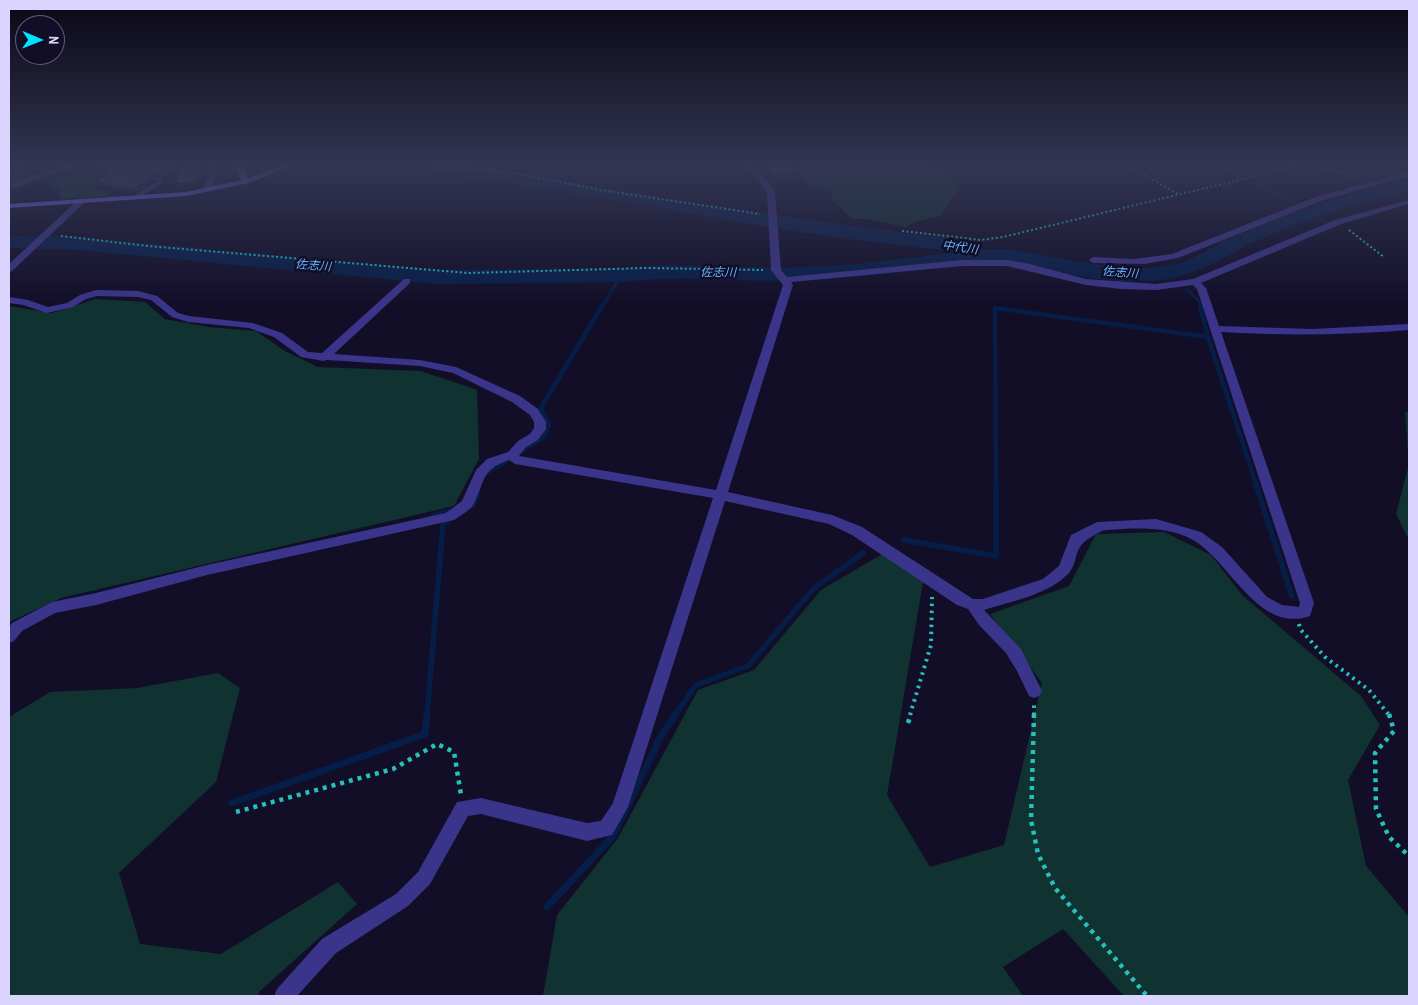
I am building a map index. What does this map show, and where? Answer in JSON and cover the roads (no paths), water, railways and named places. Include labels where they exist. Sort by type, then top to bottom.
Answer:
[{"type":"street","points":[[9,269],[69,213]]},
{"type":"street","points":[[284,996],[329,946],[402,900],[424,878],[463,808],[481,806],[587,832],[606,829],[620,808],[788,286],[786,280],[776,270],[772,213]]},
{"type":"street","points":[[1093,260],[1128,263],[1150,262],[1175,256],[1283,213]]},
{"type":"street","points":[[786,280],[962,263],[1007,263],[1026,266],[1086,282],[1156,287],[1195,282],[1338,222],[1370,213]]},
{"type":"street","points":[[323,358],[407,281]]},
{"type":"street","points":[[512,455],[515,460],[720,495],[832,520],[858,531],[962,601],[973,605],[983,605],[1048,583],[1064,569],[1076,539],[1102,525],[1156,524],[1196,536],[1217,551],[1262,600],[1278,610],[1296,614],[1305,612],[1307,603],[1201,288],[1195,282]]},
{"type":"street","points":[[9,300],[25,302],[47,310],[70,305],[83,297],[96,293],[138,294],[154,298],[175,315],[188,319],[250,326],[278,335],[305,355],[323,358],[420,364],[456,370],[516,399],[534,412],[540,422],[540,429],[534,437],[518,447],[512,455],[491,462],[480,473],[468,504],[450,517],[207,570],[96,599],[52,608],[17,627],[9,637]]},
{"type":"street","points":[[1215,329],[1307,332],[1359,331],[1409,327]]},
{"type":"street","points":[[973,605],[978,616],[1008,644],[1025,668],[1034,692]]},
{"type":"waterway","name":"中代川","points":[[720,213],[788,224],[968,247]]},
{"type":"waterway","name":"佐志川","points":[[9,242],[78,243],[437,277],[621,275],[647,272],[799,274],[851,271],[981,256],[1008,255],[1042,260],[1074,269],[1109,274],[1145,275],[1188,268],[1207,260],[1230,246],[1285,222],[1312,213]]},
{"type":"waterway","name":"佐志川","points":[[1165,273],[1174,279]]},
{"type":"waterway","points":[[602,307],[621,275]]},
{"type":"waterway","points":[[1186,289],[1199,301],[1201,307]]},
{"type":"waterway","points":[[521,451],[543,438],[549,425],[541,408],[602,306]]},
{"type":"waterway","points":[[1200,306],[1208,337]]},
{"type":"waterway","points":[[996,487],[995,308],[1208,337]]},
{"type":"waterway","points":[[1208,337],[1257,487]]},
{"type":"waterway","points":[[487,472],[505,462]]},
{"type":"waterway","points":[[1256,485],[1292,596]]},
{"type":"waterway","points":[[904,540],[996,556],[996,487]]},
{"type":"waterway","points":[[468,508],[473,505],[478,493]]},
{"type":"waterway","points":[[433,516],[451,511]]},
{"type":"waterway","points":[[427,715],[443,524],[450,519]]},
{"type":"waterway","points":[[675,715],[696,685],[748,666],[813,589],[863,553]]},
{"type":"waterway","points":[[232,803],[425,734],[427,714]]},
{"type":"waterway","points":[[547,907],[613,836],[662,734],[676,714]]}]
